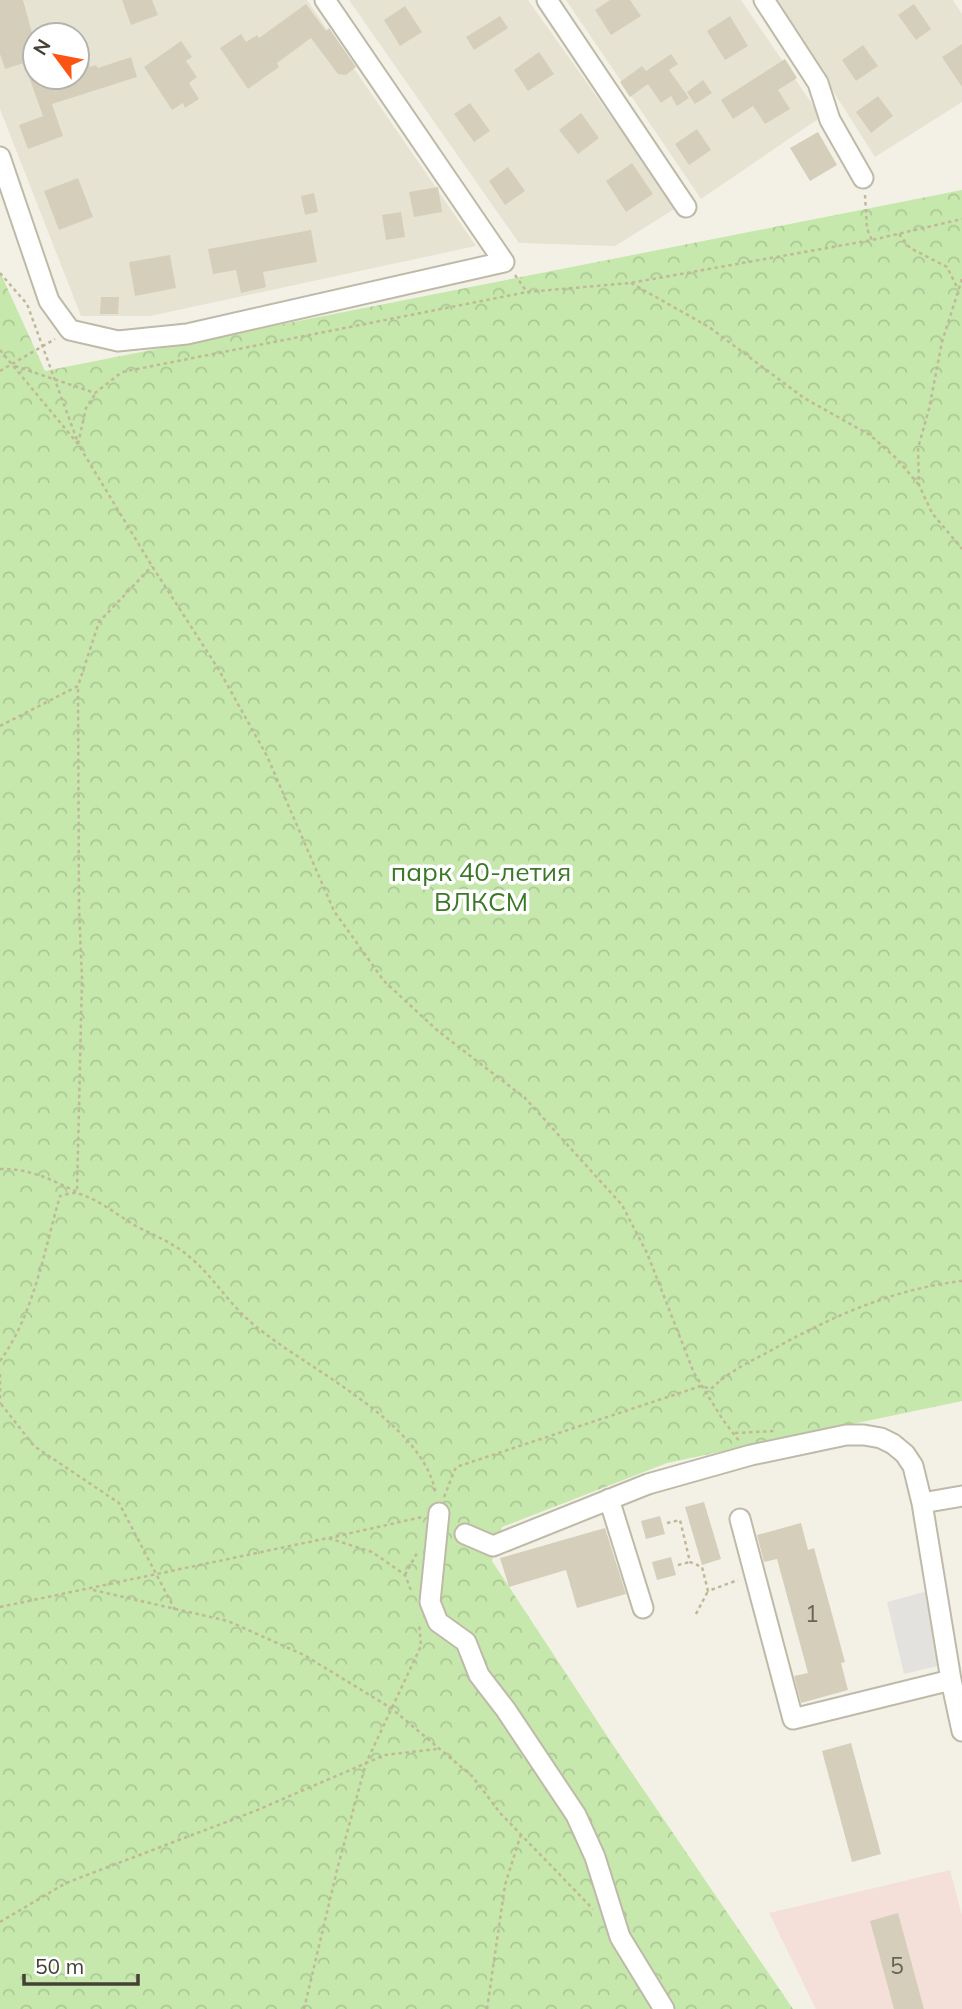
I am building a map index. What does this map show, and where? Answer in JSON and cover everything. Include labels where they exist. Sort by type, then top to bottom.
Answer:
[{"type":"street","points":[[0,157],[50,301],[70,330],[118,341],[187,334],[504,262],[325,0]]},
{"type":"street","points":[[547,0],[686,207]]},
{"type":"street","points":[[764,0],[818,83],[830,120],[863,178]]},
{"type":"street","points":[[465,1534],[493,1546],[648,1484],[751,1455],[846,1435],[864,1434],[881,1438],[905,1454],[913,1466],[922,1503],[962,1731]]},
{"type":"street","points":[[922,1503],[962,1496]]},
{"type":"street","points":[[609,1499],[643,1608]]},
{"type":"street","points":[[439,1513],[423,1603],[438,1622],[466,1642],[480,1675],[576,1815],[595,1857],[620,1937],[664,2009]]},
{"type":"street","points":[[740,1519],[793,1719],[951,1680]]},
{"type":"path","points":[[865,205],[867,229],[872,240]]},
{"type":"path","points":[[78,444],[86,408],[96,393],[122,372],[527,292],[630,283],[872,240],[962,219]]},
{"type":"path","points":[[899,234],[910,248],[947,267],[958,290]]},
{"type":"path","points":[[504,262],[527,292]]},
{"type":"path","points":[[0,273],[27,304],[78,444]]},
{"type":"path","points":[[919,485],[918,448],[929,410],[942,342],[962,279]]},
{"type":"path","points":[[630,283],[709,327],[804,398],[870,435],[897,459],[919,485],[932,513],[962,549]]},
{"type":"path","points":[[0,371],[70,330]]},
{"type":"path","points":[[0,350],[78,444],[219,670],[267,756],[334,911],[384,981],[438,1031],[525,1098],[622,1205],[647,1253],[701,1386],[723,1420],[751,1455]]},
{"type":"path","points":[[12,365],[96,393]]},
{"type":"path","points":[[77,1192],[82,979],[78,686],[99,622],[152,566]]},
{"type":"path","points":[[0,726],[78,686]]},
{"type":"path","points":[[0,1169],[14,1169],[46,1176],[167,1240],[192,1258],[251,1323],[294,1355],[336,1381],[406,1437],[433,1481],[439,1513]]},
{"type":"path","points":[[0,1361],[12,1345],[26,1313],[60,1196],[77,1192]]},
{"type":"path","points":[[439,1513],[456,1467],[701,1386],[711,1389],[723,1377],[805,1331],[862,1305],[931,1284],[962,1281]]},
{"type":"path","points":[[0,1374],[0,1404],[34,1446],[119,1503],[175,1610]]},
{"type":"path","points":[[0,1606],[90,1590],[439,1513]]},
{"type":"path","points":[[667,1523],[680,1520],[690,1562]]},
{"type":"path","points":[[304,2009],[366,1763],[421,1646],[423,1603],[405,1575],[372,1552],[328,1538]]},
{"type":"path","points":[[678,1565],[690,1562],[702,1567],[708,1591],[696,1614]]},
{"type":"path","points":[[708,1591],[754,1575]]},
{"type":"path","points":[[90,1590],[228,1621],[304,1656],[391,1708],[472,1776],[501,1814],[594,1910]]},
{"type":"path","points":[[0,1922],[66,1883],[255,1811],[385,1755],[438,1749]]},
{"type":"path","points":[[487,2009],[505,1885],[521,1834]]},
{"type":"shaded area","points":[[0,0],[307,0],[476,246],[150,316],[81,316],[0,109]]},
{"type":"shaded area","points":[[349,0],[528,0],[676,208],[615,246],[519,243]]},
{"type":"shaded area","points":[[566,0],[741,0],[821,117],[701,199]]},
{"type":"shaded area","points":[[775,0],[953,0],[962,14],[962,102],[875,157]]},
{"type":"shaded area","points":[[928,1591],[946,1664],[904,1674],[887,1602]]},
{"type":"shaded area","points":[[950,1870],[962,1916],[962,2009],[816,2009],[769,1913]]},
{"type":"green space","name":"парк 40-летия ВЛКСМ","points":[[962,190],[962,1401],[667,1463],[502,1527],[492,1561],[613,1745],[793,2009],[0,2009],[0,272],[45,371]]},
{"type":"building","points":[[0,0],[23,0],[29,21],[21,21],[21,64],[5,69],[0,54]]},
{"type":"building","points":[[122,0],[152,0],[158,15],[131,25]]},
{"type":"building","points":[[610,0],[630,0],[641,16],[611,35],[595,10]]},
{"type":"building","points":[[306,4],[326,31],[329,28],[356,67],[346,75],[338,74],[311,38],[277,63],[279,67],[248,89],[220,48],[241,34],[246,42],[257,35],[259,38]]},
{"type":"building","points":[[914,4],[931,29],[916,40],[898,15]]},
{"type":"building","points":[[405,6],[422,32],[400,46],[384,20]]},
{"type":"building","points":[[500,16],[508,28],[474,50],[466,37]]},
{"type":"building","points":[[730,16],[748,46],[725,60],[707,31]]},
{"type":"building","points":[[181,41],[192,57],[186,61],[197,77],[189,83],[199,99],[185,108],[183,103],[172,110],[144,67]]},
{"type":"building","points":[[962,44],[962,87],[942,57]]},
{"type":"building","points":[[863,45],[878,66],[856,81],[842,60]]},
{"type":"building","points":[[539,52],[554,74],[528,91],[514,70]]},
{"type":"building","points":[[671,54],[678,64],[669,70],[689,98],[677,106],[671,96],[661,103],[648,84],[630,97],[620,82],[642,66],[646,71]]},
{"type":"building","points":[[131,57],[137,77],[52,104],[63,136],[28,149],[19,125],[43,116],[34,91],[91,91],[91,67],[96,65],[98,68]]},
{"type":"building","points":[[785,59],[797,78],[778,90],[790,109],[765,124],[753,106],[733,119],[721,100]]},
{"type":"building","points":[[703,80],[712,93],[695,104],[687,92]]},
{"type":"building","points":[[878,96],[893,116],[871,133],[856,112]]},
{"type":"building","points":[[470,103],[490,131],[474,142],[454,114]]},
{"type":"building","points":[[581,113],[599,138],[578,154],[559,130]]},
{"type":"building","points":[[697,129],[711,150],[689,165],[675,144]]},
{"type":"building","points":[[818,132],[837,165],[810,181],[790,148]]},
{"type":"building","points":[[632,163],[653,194],[626,212],[606,181]]},
{"type":"building","points":[[508,167],[525,191],[505,205],[489,181]]},
{"type":"building","points":[[78,178],[93,217],[59,230],[44,191]]},
{"type":"building","points":[[438,187],[442,212],[414,217],[409,192]]},
{"type":"building","points":[[314,193],[318,212],[305,215],[301,196]]},
{"type":"building","points":[[401,212],[405,237],[386,240],[382,215]]},
{"type":"building","points":[[311,230],[317,262],[263,272],[266,287],[241,293],[236,270],[213,274],[208,249]]},
{"type":"building","points":[[170,255],[176,288],[135,296],[129,262]]},
{"type":"building","points":[[101,297],[119,297],[118,314],[100,314]]},
{"type":"building","points":[[704,1502],[721,1559],[702,1565],[685,1507]]},
{"type":"building","points":[[660,1516],[665,1534],[646,1539],[641,1521]]},
{"type":"building","points":[[801,1523],[808,1550],[814,1548],[845,1662],[841,1663],[848,1690],[801,1703],[794,1676],[808,1673],[777,1559],[764,1562],[757,1535]]},
{"type":"building","points":[[605,1528],[626,1594],[577,1608],[566,1570],[509,1587],[500,1558]]},
{"type":"building","points":[[671,1557],[676,1575],[657,1580],[652,1562]]},
{"type":"building","points":[[851,1743],[881,1854],[852,1862],[822,1751]]},
{"type":"building","points":[[898,1913],[924,2009],[894,2009],[870,1921]]}]
